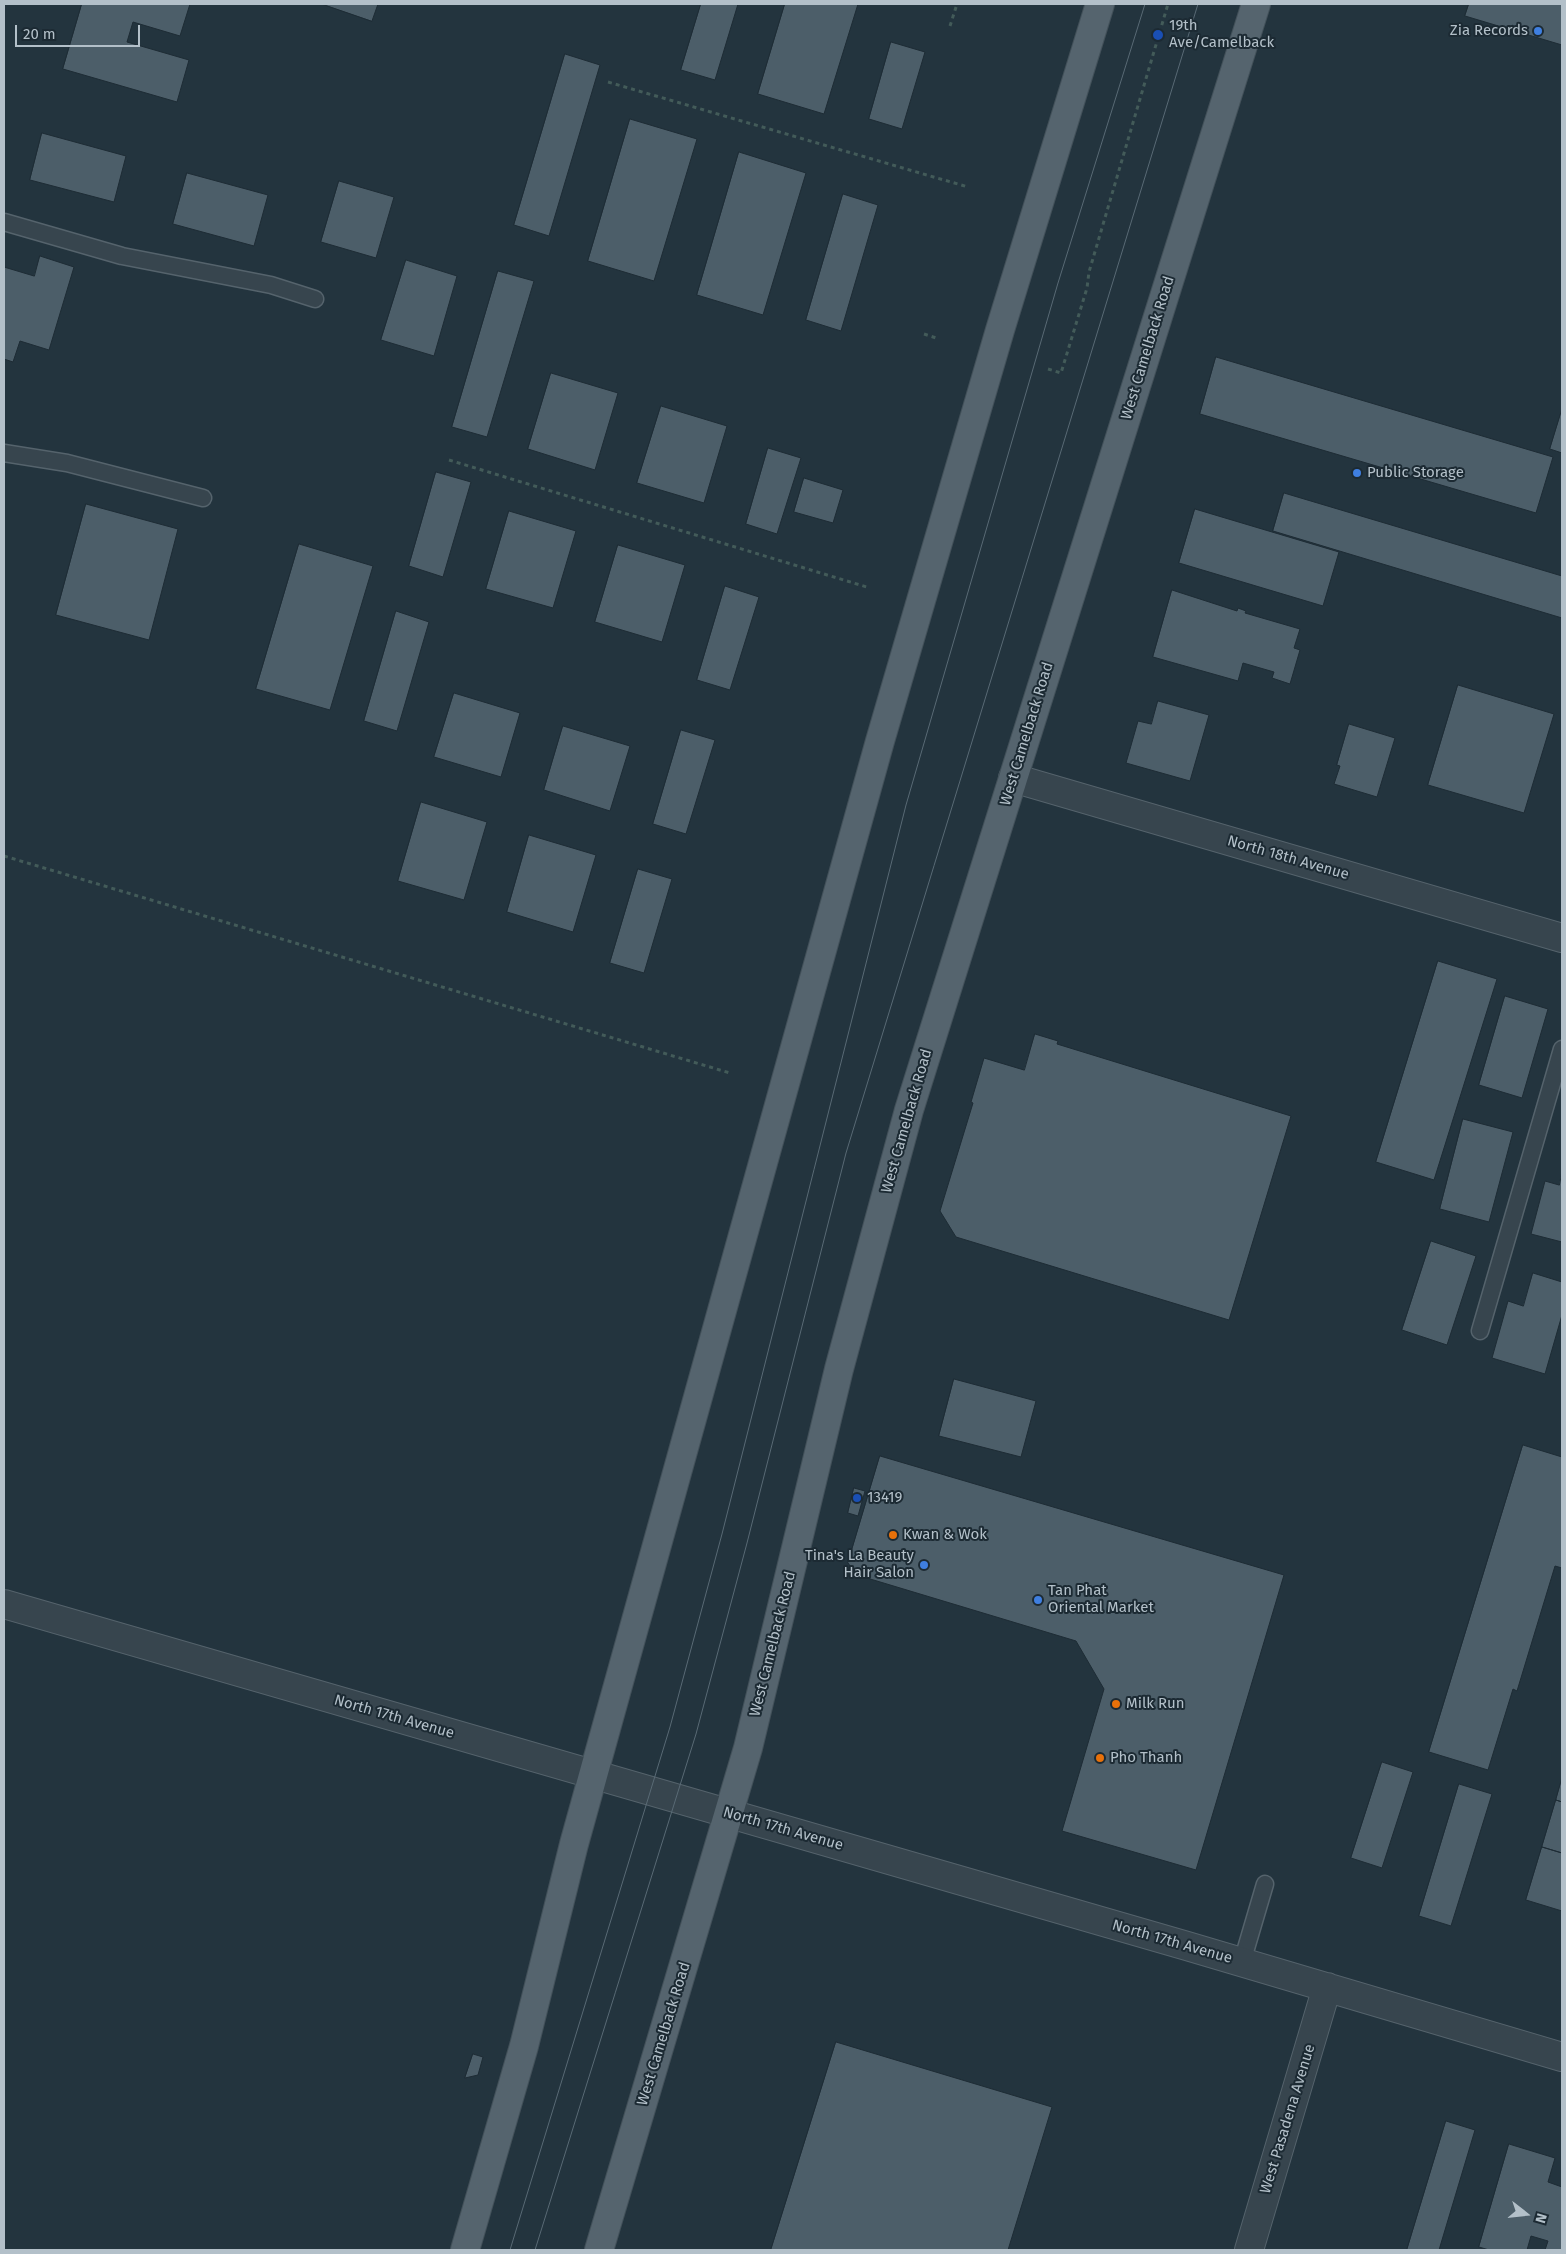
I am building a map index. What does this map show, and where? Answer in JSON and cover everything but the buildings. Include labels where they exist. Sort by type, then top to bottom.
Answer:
[{"type":"main road","points":[[465,2250],[524,2046],[593,1774],[880,741],[1003,320],[1100,4]]},
{"type":"main road","name":"West Camelback Road","points":[[599,2250],[750,1740],[848,1333],[909,1110],[1256,4]]},
{"type":"street","name":"North 18th Avenue","points":[[1013,778],[1562,938]]},
{"type":"street","name":"North 17th Avenue","points":[[4,1604],[1242,1962],[1562,2057]]},
{"type":"street","name":"West Pasadena Avenue","points":[[1249,2250],[1327,1987]]},
{"type":"lane","points":[[4,222],[122,256],[271,285],[315,299]]},
{"type":"lane","points":[[4,453],[67,463],[203,498]]},
{"type":"lane","points":[[1480,1331],[1562,1049]]},
{"type":"lane","points":[[1242,1962],[1266,1884]]},
{"type":"path","points":[[950,26],[957,4]]},
{"type":"path","points":[[1048,369],[1061,373],[1088,288],[1089,272],[1168,4]]},
{"type":"path","points":[[608,82],[968,187]]},
{"type":"path","points":[[924,334],[939,339]]},
{"type":"path","points":[[449,460],[870,588]]},
{"type":"path","points":[[4,856],[730,1073]]},
{"type":"tram line","points":[[510,2250],[670,1727],[722,1534],[906,805],[1058,283],[1145,4]]},
{"type":"tram line","points":[[535,2250],[696,1734],[747,1543],[846,1153],[1198,4]]},
{"type":"place","name":"Zia Records","points":[[1538,31]]},
{"type":"place","name":"19th Ave/Camelback","points":[[1158,35]]},
{"type":"place","name":"Public Storage","points":[[1357,473]]},
{"type":"place","name":"13419","points":[[857,1498]]},
{"type":"place","name":"Kwan & Wok","points":[[893,1535]]},
{"type":"place","name":"Tina's La Beauty Hair Salon","points":[[924,1565]]},
{"type":"place","name":"Tan Phat Oriental Market","points":[[1038,1600]]},
{"type":"place","name":"Milk Run","points":[[1116,1704]]},
{"type":"place","name":"Pho Thanh","points":[[1100,1758]]}]
